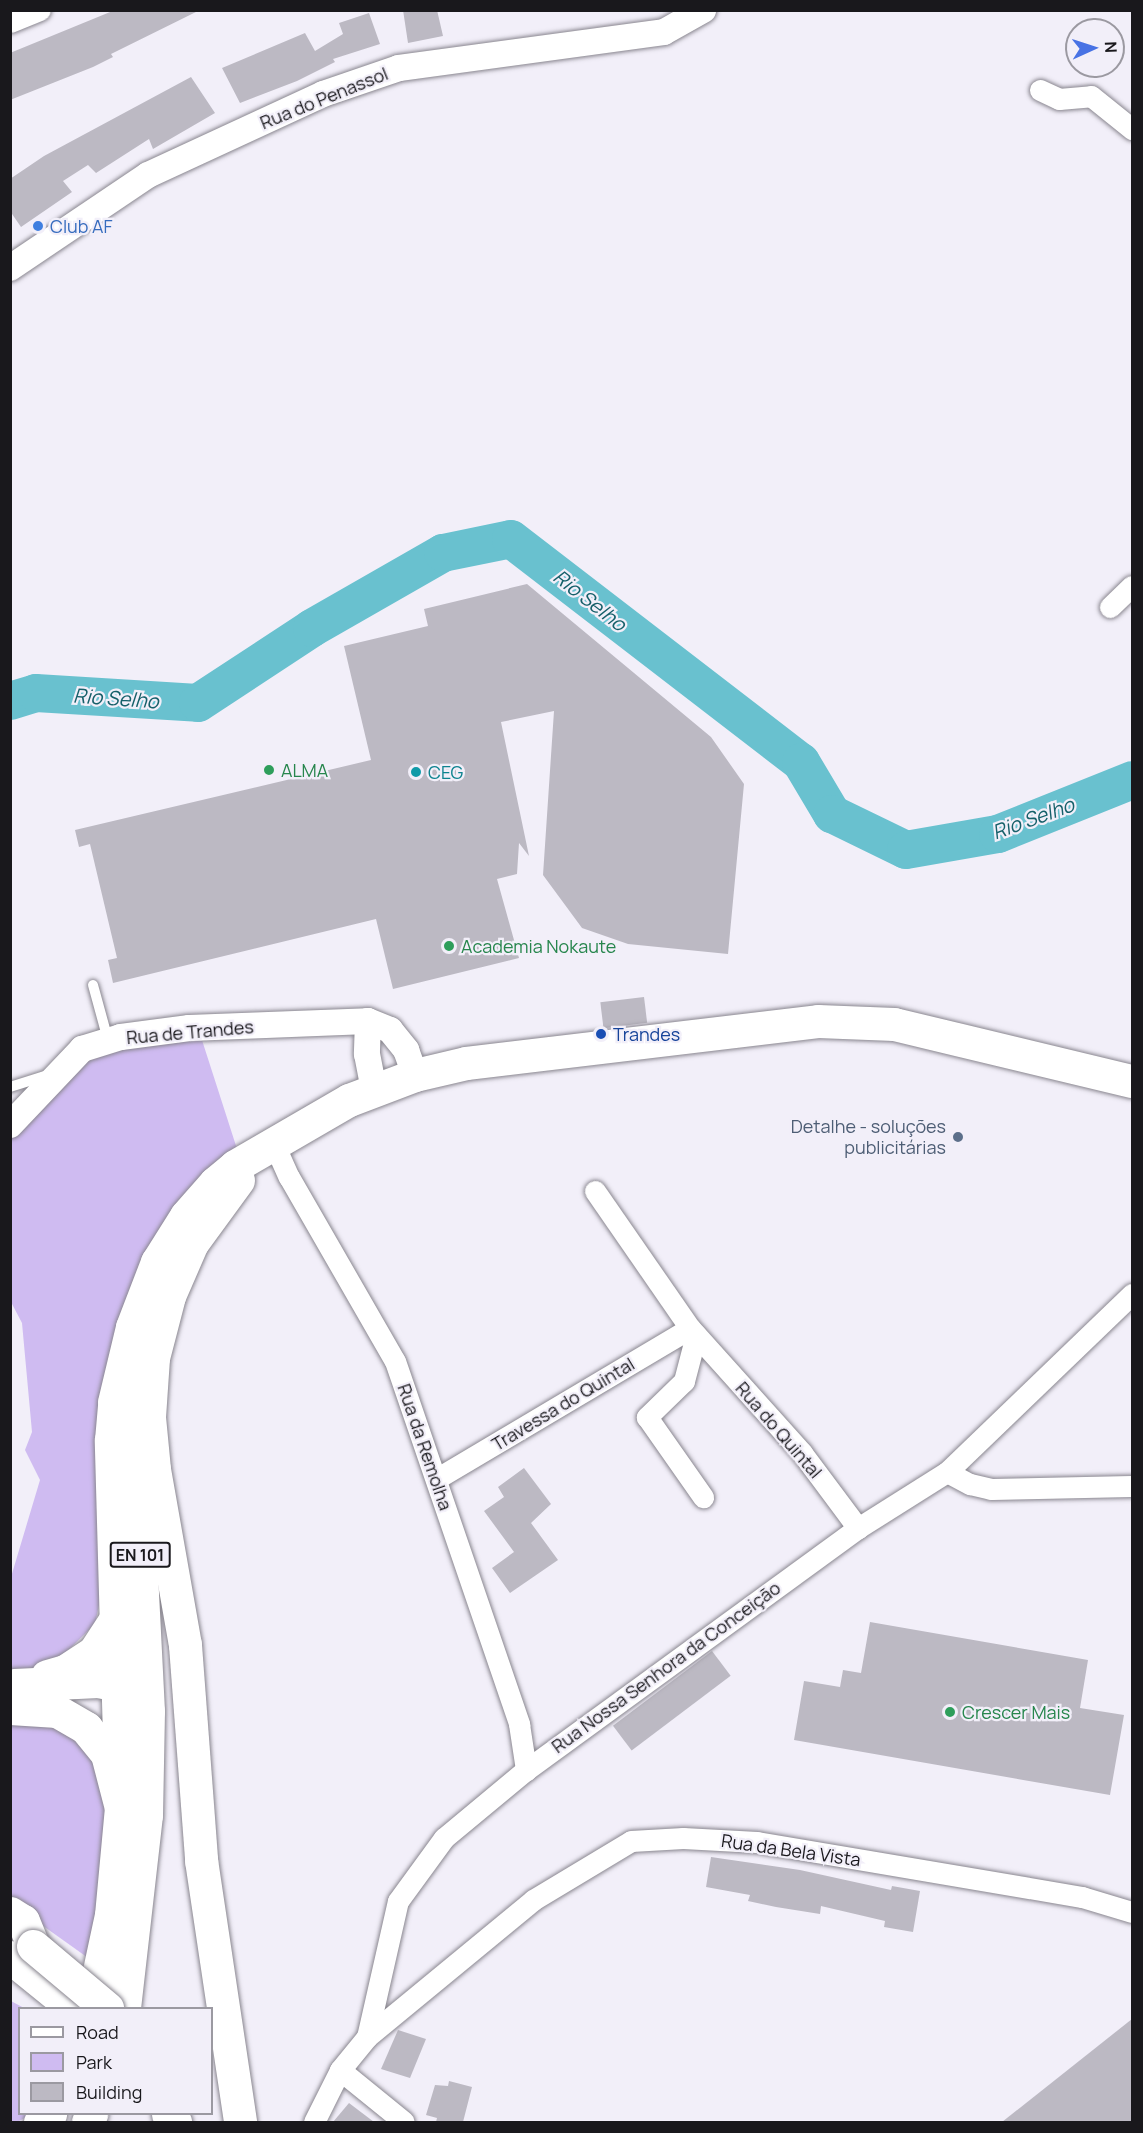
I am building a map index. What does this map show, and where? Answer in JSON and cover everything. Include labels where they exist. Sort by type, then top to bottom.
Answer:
[{"type":"main road","name":"EN 101","points":[[77,2007],[111,1915],[120,1808],[119,1684],[111,1440],[114,1402],[132,1327],[157,1262],[186,1216],[235,1167],[349,1100],[415,1075],[466,1063],[658,1039],[855,1019],[894,1024],[1132,1081]]},
{"type":"main road","name":"EN 101","points":[[124,2007],[143,1859],[147,1750],[146,1668],[135,1457],[141,1351],[151,1312],[181,1245],[208,1208],[274,1144]]},
{"type":"main road","points":[[238,1180],[192,1243],[169,1296],[153,1358],[149,1417],[154,1469],[185,1645],[201,1860],[240,2122]]},
{"type":"main road","points":[[12,1692],[77,1665],[94,1652],[117,1617]]},
{"type":"main road","points":[[12,1692],[67,1681],[119,1684],[132,1691],[136,1699],[147,1750]]},
{"type":"main road","points":[[12,1692],[57,1711],[86,1728],[107,1754],[120,1808]]},
{"type":"main road","points":[[10,1913],[23,1921],[18,1957],[46,2003],[77,2007]]},
{"type":"main road","points":[[18,1957],[105,2007]]},
{"type":"street","points":[[10,22],[40,10]]},
{"type":"street","name":"Rua do Penassol","points":[[10,268],[148,175],[323,94],[399,68],[664,32],[703,10]]},
{"type":"street","points":[[1040,90],[1059,99],[1091,96],[1132,129]]},
{"type":"street","points":[[1110,607],[1132,586]]},
{"type":"street","points":[[374,1090],[366,1045],[368,1021],[390,1030],[406,1050],[415,1075]]},
{"type":"street","name":"Rua de Trandes","points":[[10,1125],[82,1048],[108,1041],[189,1028],[368,1021]]},
{"type":"street","name":"Rua da Remolha","points":[[274,1144],[289,1177],[395,1360],[519,1725],[526,1770]]},
{"type":"street","name":"Rua do Quintal","points":[[595,1191],[693,1331],[802,1453],[858,1528]]},
{"type":"street","name":"Rua Nossa Senhora da Conceição","points":[[314,2122],[340,2070],[367,2037],[398,1901],[444,1838],[526,1770],[858,1528],[947,1472],[1132,1294]]},
{"type":"street","points":[[693,1331],[684,1381],[647,1417],[703,1497]]},
{"type":"street","name":"Travessa do Quintal","points":[[436,1479],[693,1331]]},
{"type":"street","points":[[947,1472],[970,1484],[991,1489],[1132,1486]]},
{"type":"street","name":"Rua da Bela Vista","points":[[367,2037],[533,1900],[631,1841],[683,1838],[758,1842],[1082,1897],[1132,1912]]},
{"type":"street","points":[[340,2070],[404,2122]]},
{"type":"lane","points":[[93,985],[108,1041]]},
{"type":"lane","points":[[10,1087],[60,1071]]},
{"type":"green space","points":[[201,1037],[238,1152],[183,1205],[95,1624],[56,1662],[11,1676],[11,1577],[40,1480],[25,1450],[32,1432],[22,1323],[11,1302],[10,1139],[45,1094],[85,1056],[124,1042]]},
{"type":"green space","points":[[20,1721],[66,1729],[108,1781],[91,1960],[11,1903],[10,1723]]},
{"type":"green space","points":[[11,2001],[22,2007],[18,2007],[18,2115],[31,2115],[17,2122],[11,2122]]},
{"type":"building","points":[[115,10],[200,10],[111,54],[113,57],[93,67],[10,100],[10,53]]},
{"type":"building","points":[[403,10],[437,10],[443,36],[408,43]]},
{"type":"building","points":[[369,13],[380,44],[333,59],[335,62],[297,81],[240,103],[222,68],[305,33],[315,51],[343,34],[339,23]]},
{"type":"building","points":[[191,77],[215,113],[153,149],[149,139],[96,173],[88,165],[63,181],[72,192],[21,227],[10,211],[10,179],[44,156]]},
{"type":"building","name":"CEG","points":[[527,584],[711,737],[744,784],[728,954],[628,944],[582,928],[543,875],[554,711],[501,722],[529,856],[519,843],[517,874],[497,879],[519,958],[393,989],[376,919],[113,983],[108,960],[117,958],[90,844],[79,847],[75,830],[371,760],[344,646],[428,626],[424,609]]},
{"type":"building","points":[[644,997],[647,1023],[603,1028],[600,1002]]},
{"type":"building","points":[[524,1468],[551,1504],[531,1523],[558,1560],[510,1593],[492,1568],[514,1552],[484,1511],[504,1497],[498,1487]]},
{"type":"building","name":"Crescer Mais","points":[[870,1622],[1088,1660],[1080,1708],[1124,1715],[1110,1795],[794,1740],[804,1681],[840,1687],[843,1670],[861,1673]]},
{"type":"building","points":[[712,1651],[731,1676],[632,1750],[613,1726]]},
{"type":"building","points":[[711,1857],[800,1870],[891,1890],[892,1886],[920,1891],[913,1932],[884,1927],[885,1921],[821,1906],[820,1914],[776,1907],[748,1901],[750,1895],[706,1887]]},
{"type":"building","points":[[1132,2019],[1132,2122],[1002,2122]]},
{"type":"building","points":[[398,2030],[426,2039],[410,2078],[381,2069]]},
{"type":"building","points":[[449,2081],[472,2087],[463,2122],[436,2122],[437,2118],[426,2115],[435,2085],[448,2086]]},
{"type":"building","points":[[349,2103],[374,2122],[333,2122]]},
{"type":"waterway","name":"Rio Selho","points":[[10,701],[36,693],[198,703],[312,628],[443,553],[511,539],[801,762],[832,814],[906,850],[998,834],[1132,780]]},
{"type":"place","name":"Club AF","points":[[38,226]]},
{"type":"place","name":"ALMA","points":[[269,770]]},
{"type":"place","name":"CEG","points":[[416,772]]},
{"type":"place","name":"Academia Nokaute","points":[[449,946]]},
{"type":"place","name":"Trandes","points":[[601,1034]]},
{"type":"place","name":"Detalhe - soluções publicitárias","points":[[958,1137]]},
{"type":"place","name":"Crescer Mais","points":[[950,1712]]}]
